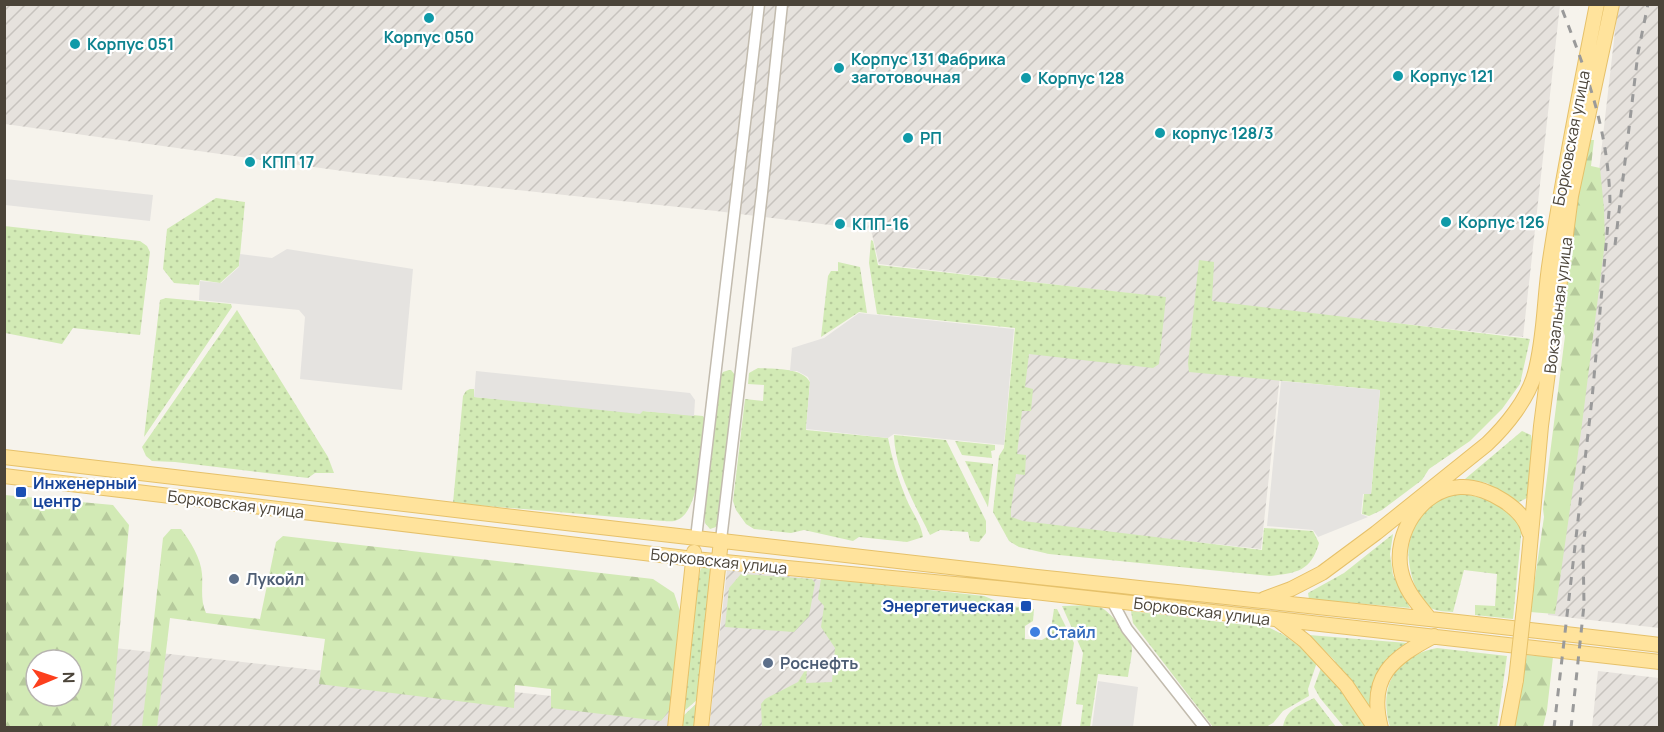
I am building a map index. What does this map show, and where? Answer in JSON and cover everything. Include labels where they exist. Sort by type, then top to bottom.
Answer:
[{"type":"main road","name":"Борковская улица","points":[[1259,601],[1291,589],[1322,573],[1344,558],[1500,432],[1529,387],[1534,374],[1541,334],[1549,262],[1564,174],[1597,4]]},
{"type":"main road","name":"Вокзальная улица","points":[[1507,728],[1516,680],[1542,426],[1571,196],[1612,4]]},
{"type":"main road","points":[[1513,413],[1525,409],[1533,411],[1542,426]]},
{"type":"main road","name":"Борковская улица","points":[[4,457],[696,538],[1659,645]]},
{"type":"main road","points":[[132,492],[135,472]]},
{"type":"main road","name":"Борковская улица","points":[[4,476],[719,562],[1112,601],[1659,662]]},
{"type":"main road","points":[[1429,618],[1406,586],[1399,555],[1400,542],[1405,530],[1413,515],[1427,501],[1442,491],[1460,487],[1484,491],[1513,507],[1528,525],[1530,538]]},
{"type":"main road","points":[[1513,507],[1524,510],[1530,508],[1534,502]]},
{"type":"main road","points":[[675,728],[696,538]]},
{"type":"main road","points":[[701,728],[721,540]]},
{"type":"main road","points":[[1278,620],[1305,641],[1346,685],[1375,728]]},
{"type":"main road","points":[[1381,728],[1376,702],[1385,672],[1407,650],[1434,636]]},
{"type":"street","points":[[696,538],[759,4]]},
{"type":"street","points":[[721,540],[782,4]]},
{"type":"street","points":[[1112,601],[1127,629],[1205,728]]},
{"type":"shaded area","points":[[5,5],[1560,5],[1523,337],[1212,303],[1282,357],[1261,549],[1008,522],[1031,334],[1162,297],[879,264],[871,230],[716,211],[357,173],[5,124]]},
{"type":"shaded area","points":[[1618,5],[1659,5],[1659,628],[1548,615]]},
{"type":"shaded area","points":[[5,179],[153,195],[150,221],[5,205]]},
{"type":"shaded area","points":[[287,249],[413,269],[402,390],[300,379],[305,317],[299,310],[199,300],[200,281],[221,283],[239,267],[240,254],[272,258]]},
{"type":"shaded area","points":[[859,313],[1014,329],[1004,445],[894,434],[888,438],[806,429],[810,382],[808,377],[797,371],[790,371],[792,348],[824,338]]},
{"type":"shaded area","points":[[476,371],[690,393],[695,400],[694,416],[643,411],[640,414],[474,397]]},
{"type":"shaded area","points":[[1281,381],[1380,390],[1371,494],[1363,494],[1361,514],[1368,517],[1318,537],[1313,530],[1267,526]]},
{"type":"shaded area","points":[[727,569],[977,598],[958,727],[709,728]]},
{"type":"shaded area","points":[[5,636],[670,709],[668,728],[5,728]]},
{"type":"shaded area","points":[[1598,671],[1659,678],[1659,727],[1592,727]]},
{"type":"shaded area","points":[[1098,681],[1138,687],[1133,727],[1092,727]]},
{"type":"green space","points":[[1584,140],[1594,140],[1591,166],[1600,168],[1605,242],[1555,614],[1530,612],[1544,517],[1543,509],[1565,336],[1559,319]]},
{"type":"green space","points":[[216,198],[245,202],[239,266],[220,283],[200,280],[199,285],[174,283],[163,269],[167,229]]},
{"type":"green space","points":[[4,226],[140,241],[147,246],[150,252],[140,335],[73,328],[62,344],[5,333]]},
{"type":"green space","points":[[871,240],[878,265],[1166,297],[1159,364],[1153,368],[1029,354],[1025,387],[1033,389],[1031,411],[1022,411],[1017,454],[1026,455],[1025,475],[1016,474],[1011,517],[1023,521],[1262,550],[1264,528],[1313,531],[1319,543],[1312,560],[1295,572],[1270,576],[1049,554],[1019,547],[1009,541],[993,512],[999,456],[1004,448],[1015,328],[877,314],[869,263]]},
{"type":"green space","points":[[1199,260],[1214,262],[1212,301],[1530,339],[1520,384],[1502,409],[1470,441],[1429,469],[1422,480],[1382,510],[1369,516],[1362,514],[1364,494],[1371,494],[1380,390],[1189,372]]},
{"type":"green space","points":[[838,262],[860,267],[867,313],[859,312],[821,337],[828,276],[831,271],[838,271]]},
{"type":"green space","points":[[166,298],[231,304],[232,307],[144,437],[160,300]]},
{"type":"green space","points":[[237,310],[328,457],[334,473],[315,473],[308,478],[152,461],[146,456],[142,447]]},
{"type":"green space","points":[[758,368],[794,371],[806,377],[810,382],[806,430],[888,438],[900,484],[923,537],[907,542],[859,537],[853,541],[804,530],[791,533],[754,529],[746,524],[736,510],[733,501],[745,399],[763,401],[764,385],[748,384],[749,373]]},
{"type":"green space","points":[[729,370],[736,376],[719,521],[716,527],[710,529],[705,523],[705,513],[720,377],[723,372]]},
{"type":"green space","points":[[470,389],[474,389],[474,397],[703,416],[705,420],[699,475],[691,504],[685,514],[677,520],[670,521],[453,503],[463,396]]},
{"type":"green space","points":[[1522,431],[1531,435],[1533,447],[1527,498],[1517,503],[1487,483],[1465,479]]},
{"type":"green space","points":[[894,435],[946,440],[986,521],[986,533],[979,542],[970,541],[968,532],[940,530],[930,535],[902,474]]},
{"type":"green space","points":[[955,441],[995,445],[995,450],[991,451],[992,458],[962,455]]},
{"type":"green space","points":[[965,461],[993,464],[988,507]]},
{"type":"green space","points":[[1450,494],[1465,494],[1486,499],[1507,508],[1522,526],[1513,619],[1475,615],[1475,605],[1495,606],[1497,574],[1464,570],[1453,612],[1433,609],[1422,600],[1418,593],[1410,568],[1408,551],[1416,523],[1435,499]]},
{"type":"green space","points":[[5,495],[113,505],[129,525],[111,727],[5,727]]},
{"type":"green space","points":[[171,529],[181,529],[197,556],[201,568],[202,598],[206,613],[260,619],[276,542],[283,536],[653,579],[674,593],[680,611],[670,709],[661,721],[551,708],[551,689],[515,685],[514,708],[319,684],[325,639],[170,618],[157,727],[142,727],[163,538]]},
{"type":"green space","points":[[1393,534],[1390,554],[1393,575],[1410,608],[1309,599],[1308,593],[1344,573]]},
{"type":"green space","points":[[704,563],[711,566],[713,575],[698,699],[682,713],[696,588]]},
{"type":"green space","points":[[741,574],[812,579],[815,583],[809,616],[794,632],[725,627],[729,588]]},
{"type":"green space","points":[[821,578],[984,596],[1009,605],[1034,609],[1033,621],[1025,626],[1025,639],[1042,640],[1050,635],[1054,609],[1057,609],[1074,643],[1061,727],[762,727],[761,704],[765,699],[798,682],[807,667],[806,683],[832,682],[835,648],[821,627],[824,606],[818,599]]},
{"type":"green space","points":[[1096,605],[1107,611],[1123,630],[1131,643],[1132,655],[1128,677],[1098,674],[1090,727],[1080,727],[1083,705],[1076,704],[1083,653],[1062,606]]},
{"type":"green space","points":[[1131,611],[1270,628],[1284,635],[1315,658],[1317,662],[1308,689],[1309,696],[1283,711],[1273,723],[1266,727],[1213,727],[1133,623]]},
{"type":"green space","points":[[1309,635],[1407,643],[1369,708],[1334,660]]},
{"type":"green space","points":[[1437,648],[1507,656],[1497,727],[1390,727],[1386,699],[1393,676],[1410,658]]},
{"type":"green space","points":[[1527,655],[1553,657],[1547,710],[1543,727],[1513,728]]},
{"type":"green space","points":[[1321,668],[1335,683],[1367,727],[1344,727],[1320,698],[1314,687]]},
{"type":"green space","points":[[1314,698],[1336,727],[1283,727],[1290,712]]},
{"type":"green space","points":[[697,703],[696,727],[681,728],[682,717]]},
{"type":"railway","points":[[1554,728],[1592,399],[1610,201],[1605,149],[1594,100],[1560,4]]},
{"type":"railway","points":[[1615,245],[1638,53],[1648,4]]},
{"type":"railway","points":[[1571,728],[1584,605],[1585,531]]},
{"type":"place","name":"Корпус 050","points":[[429,18]]},
{"type":"place","name":"Корпус 051","points":[[75,44]]},
{"type":"place","name":"Корпус 131 Фабрика заготовочная","points":[[839,68]]},
{"type":"place","name":"Корпус 121","points":[[1398,76]]},
{"type":"place","name":"Корпус 128","points":[[1026,78]]},
{"type":"place","name":"корпус 128/3","points":[[1160,133]]},
{"type":"place","name":"РП","points":[[908,138]]},
{"type":"place","name":"КПП 17","points":[[250,162]]},
{"type":"place","name":"Корпус 126","points":[[1446,222]]},
{"type":"place","name":"КПП-16","points":[[840,224]]},
{"type":"place","name":"Инженерный центр","points":[[21,492]]},
{"type":"place","name":"Лукойл","points":[[234,579]]},
{"type":"place","name":"Энергетическая","points":[[1026,606]]},
{"type":"place","name":"Стайл","points":[[1035,632]]},
{"type":"place","name":"Роснефть","points":[[768,663]]}]
